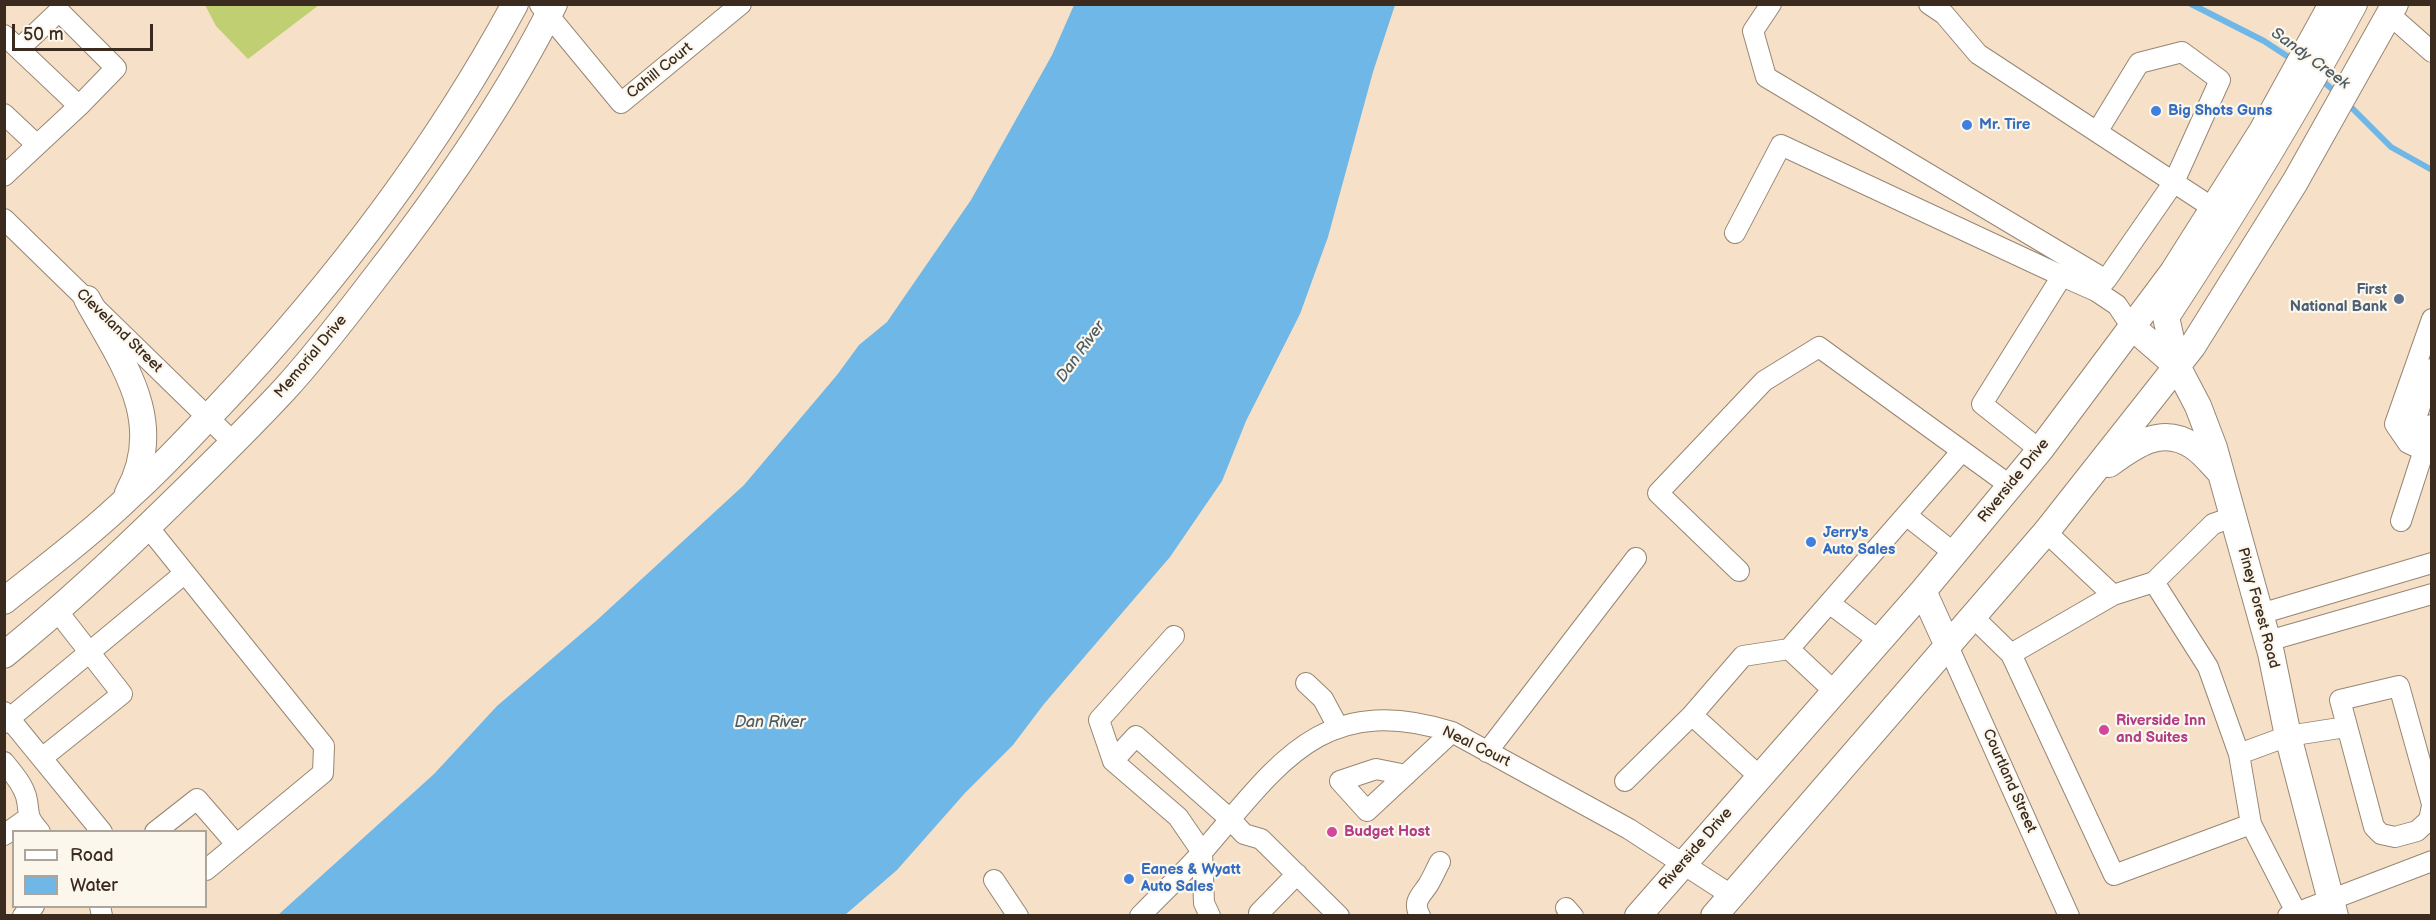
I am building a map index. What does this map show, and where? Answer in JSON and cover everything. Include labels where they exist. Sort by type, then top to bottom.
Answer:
[{"type":"main road","points":[[4,601],[122,504],[208,418],[312,303],[408,177],[461,97],[515,4]]},
{"type":"main road","points":[[2318,49],[2320,4]]},
{"type":"main road","name":"Riverside Drive","points":[[1638,915],[1880,641],[2012,487],[2173,272],[2262,131],[2294,93],[2318,49],[2332,4]]},
{"type":"main road","points":[[2318,49],[2354,4]]},
{"type":"main road","name":"Memorial Drive","points":[[4,655],[58,612],[234,443],[333,333],[414,228],[458,165],[498,102],[547,8]]},
{"type":"main road","points":[[1714,915],[2046,532],[2192,347],[2330,122],[2392,10]]},
{"type":"main road","points":[[2177,366],[2166,317],[2215,243],[2294,93]]},
{"type":"main road","points":[[87,299],[134,385],[140,407],[144,438],[142,458],[122,504]]},
{"type":"main road","name":"Piney Forest Road","points":[[2131,326],[2177,366],[2198,406],[2214,448],[2268,641],[2289,736],[2333,907]]},
{"type":"main road","points":[[2087,480],[2132,447],[2155,437],[2174,436],[2194,446],[2221,474]]},
{"type":"main road","points":[[1923,591],[1948,646]]},
{"type":"street","name":"Cahill Court","points":[[547,8],[621,103],[741,4]]},
{"type":"street","points":[[1771,4],[1753,31],[1766,77],[2101,286],[2131,326]]},
{"type":"street","points":[[1929,4],[1944,14],[1978,54],[2213,208]]},
{"type":"street","points":[[2392,10],[2432,52]]},
{"type":"street","points":[[4,176],[116,68],[59,11],[20,49]]},
{"type":"street","points":[[4,35],[79,106]]},
{"type":"street","points":[[2097,132],[2139,63],[2182,52],[2220,80],[2174,182],[2101,286]]},
{"type":"street","points":[[4,114],[37,145]]},
{"type":"street","points":[[1735,233],[1780,145],[2062,276],[2101,286]]},
{"type":"street","name":"Cleveland Street","points":[[4,219],[234,443]]},
{"type":"street","points":[[2040,450],[1983,404],[2062,276]]},
{"type":"street","points":[[2415,447],[2395,424],[2432,319]]},
{"type":"street","points":[[2415,447],[2405,424],[2432,346]]},
{"type":"street","points":[[1739,571],[1658,493],[1764,381],[1819,347],[2012,487]]},
{"type":"street","points":[[2402,521],[2432,369]]},
{"type":"street","points":[[2415,447],[2432,398]]},
{"type":"street","points":[[2415,447],[2432,425]]},
{"type":"street","points":[[1625,781],[1692,715],[1743,656],[1789,649],[1962,451]]},
{"type":"street","points":[[1906,515],[1954,553]]},
{"type":"street","points":[[2011,654],[2113,595],[2154,582],[2213,524],[2234,518]]},
{"type":"street","points":[[148,527],[324,746],[323,773],[207,869]]},
{"type":"street","points":[[2046,532],[2113,595]]},
{"type":"street","points":[[1487,752],[1636,558]]},
{"type":"street","points":[[2260,614],[2432,563]]},
{"type":"street","points":[[101,830],[6,718],[92,653],[185,573]]},
{"type":"street","points":[[2154,582],[2208,667],[2239,754],[2251,824],[2292,914],[2333,907],[2432,861]]},
{"type":"street","points":[[2268,641],[2430,599]]},
{"type":"street","points":[[1828,603],[1880,641]]},
{"type":"street","points":[[42,758],[122,694],[58,612]]},
{"type":"street","points":[[1973,618],[2011,654],[2114,875],[2251,824]]},
{"type":"street","points":[[1174,636],[1099,720],[1113,761],[1178,817],[1202,852],[1204,903],[1210,915]]},
{"type":"street","name":"Courtland Street","points":[[1948,646],[2070,915]]},
{"type":"street","points":[[1789,649],[1835,692]]},
{"type":"street","points":[[1306,683],[1323,699],[1338,727]]},
{"type":"street","points":[[2399,686],[2432,805],[2429,820],[2417,831],[2395,837],[2381,834],[2374,827],[2346,727],[2340,700],[2399,686]]},
{"type":"street","points":[[1692,715],[1760,777]]},
{"type":"street","name":"Neal Court","points":[[1140,915],[1202,852],[1290,756],[1305,744],[1338,727],[1370,720],[1398,720],[1425,724],[1452,732],[1589,806],[1731,896]]},
{"type":"street","points":[[2239,754],[2289,736],[2346,727]]},
{"type":"street","points":[[1406,775],[1452,732]]},
{"type":"street","points":[[1113,761],[1136,736],[1244,834],[1261,839],[1339,915]]},
{"type":"street","points":[[4,762],[21,784],[34,824],[18,830]]},
{"type":"street","points":[[1178,817],[1200,792]]},
{"type":"street","points":[[156,830],[197,799],[236,844]]},
{"type":"street","points":[[1419,915],[1416,906],[1417,898],[1427,887],[1440,862]]},
{"type":"street","points":[[1259,913],[1296,874]]},
{"type":"street","points":[[994,880],[1018,915]]},
{"type":"green space","points":[[205,5],[319,5],[248,59],[216,26]]},
{"type":"water","name":"Dan River","points":[[1074,5],[1395,5],[1373,72],[1328,237],[1300,314],[1246,421],[1222,481],[1170,557],[1044,704],[1013,745],[965,793],[897,870],[845,915],[278,915],[434,774],[497,706],[596,621],[744,485],[837,375],[859,345],[887,322],[971,200],[1052,55]]},
{"type":"waterway","name":"Sandy Creek","points":[[2191,4],[2264,41],[2293,60]]},
{"type":"waterway","name":"Sandy Creek","points":[[2319,78],[2339,95]]},
{"type":"waterway","name":"Sandy Creek","points":[[2346,102],[2391,147],[2432,170]]},
{"type":"place","name":"Big Shots Guns","points":[[2156,111]]},
{"type":"place","name":"Mr. Tire","points":[[1967,125]]},
{"type":"place","name":"First National Bank","points":[[2399,299]]},
{"type":"place","name":"Jerry's Auto Sales","points":[[1811,542]]},
{"type":"place","name":"Riverside Inn and Suites","points":[[2104,730]]},
{"type":"place","name":"Budget Host","points":[[1332,832]]},
{"type":"place","name":"Eanes & Wyatt Auto Sales","points":[[1129,879]]}]
